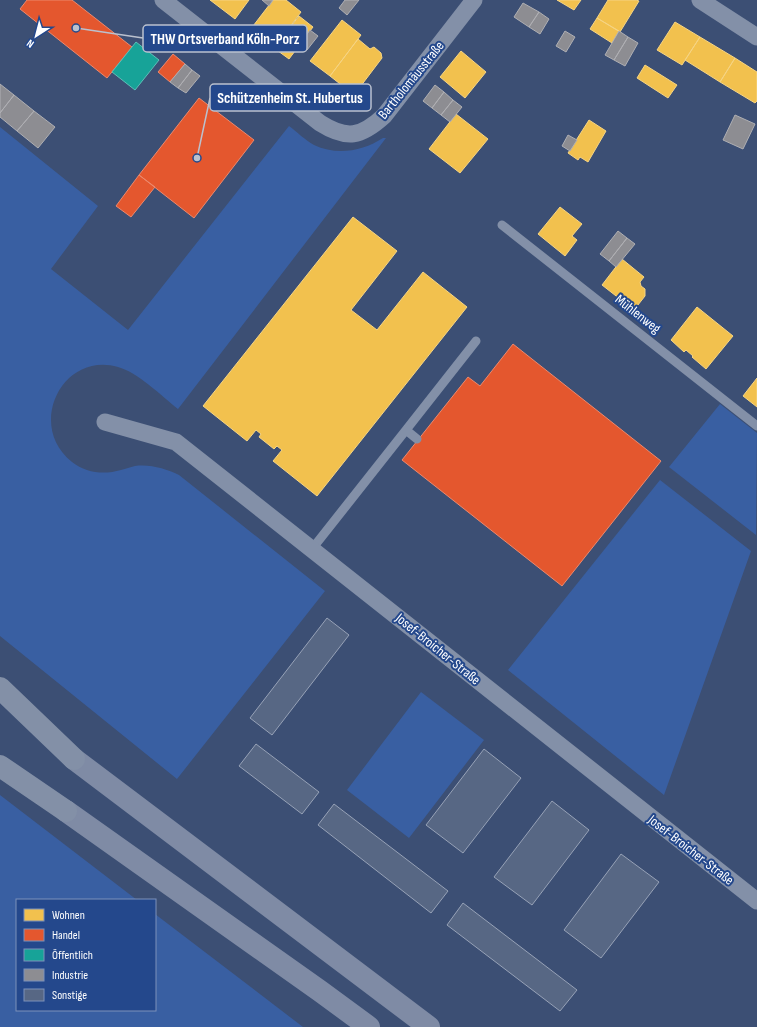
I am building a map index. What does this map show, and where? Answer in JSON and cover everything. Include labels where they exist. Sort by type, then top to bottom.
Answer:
[{"type":"highway","points":[[0,688],[74,759]]},
{"type":"highway","points":[[0,703],[74,759]]},
{"type":"highway","points":[[0,766],[66,812]]},
{"type":"main road","points":[[74,759],[429,1027]]},
{"type":"main road","points":[[66,812],[369,1027]]},
{"type":"street","name":"Bartholomäusstraße","points":[[163,0],[320,123],[332,131],[357,134],[371,128],[384,116],[474,0]]},
{"type":"street","points":[[700,0],[757,37]]},
{"type":"street","name":"Josef-Broicher-Straße","points":[[105,422],[176,442],[757,901]]},
{"type":"lane","name":"Mühlenweg","points":[[502,225],[757,426]]},
{"type":"lane","points":[[312,549],[476,341]]},
{"type":"lane","points":[[406,430],[417,439]]},
{"type":"shaded area","points":[[289,126],[314,145],[332,150],[341,151],[358,149],[386,138],[178,409],[133,374],[118,367],[98,365],[81,370],[67,381],[57,395],[52,412],[52,430],[58,447],[77,466],[89,471],[102,473],[115,472],[135,466],[153,466],[179,475],[325,591],[177,779],[0,636],[0,127],[98,206],[51,269],[128,330]]},
{"type":"shaded area","points":[[720,404],[757,433],[756,535],[669,467]]},
{"type":"shaded area","points":[[660,480],[751,551],[664,795],[508,670]]},
{"type":"shaded area","points":[[421,692],[484,740],[409,838],[347,790]]},
{"type":"shaded area","points":[[0,795],[136,899],[16,899],[16,1011],[156,1011],[156,915],[303,1027],[0,1027]]},
{"type":"building: Wohnen","points":[[210,0],[249,0],[235,19]]},
{"type":"building: Wohnen","points":[[273,0],[286,0],[301,12],[274,48],[250,30]]},
{"type":"building: Wohnen","points":[[557,0],[581,0],[574,10]]},
{"type":"building: Wohnen","points":[[608,0],[639,1],[620,32],[597,18]]},
{"type":"building: Wohnen","points":[[299,16],[313,27],[289,59],[274,48]]},
{"type":"building: Wohnen","points":[[597,18],[619,31],[612,43],[590,29]]},
{"type":"building: Wohnen","points":[[342,20],[361,35],[330,76],[310,61]]},
{"type":"building: Wohnen","points":[[675,22],[700,37],[682,65],[657,50]]},
{"type":"building: Wohnen","points":[[700,37],[735,58],[720,82],[685,60]]},
{"type":"building: Wohnen","points":[[358,39],[370,49],[374,47],[381,53],[382,58],[354,95],[330,76]]},
{"type":"building: Wohnen","points":[[461,51],[486,72],[465,98],[440,77]]},
{"type":"building: Wohnen","points":[[735,58],[757,72],[757,101],[755,103],[720,82]]},
{"type":"building: Wohnen","points":[[645,65],[677,85],[668,98],[637,78]]},
{"type":"building: Wohnen","points":[[456,114],[488,139],[460,173],[429,149]]},
{"type":"building: Wohnen","points":[[589,120],[606,131],[588,162],[580,157],[578,160],[568,153]]},
{"type":"building: Wohnen","points":[[560,207],[582,224],[572,236],[577,240],[565,256],[538,234]]},
{"type":"building: Wohnen","points":[[353,217],[397,251],[351,310],[377,330],[423,272],[467,307],[317,496],[273,461],[282,450],[277,446],[274,449],[259,437],[261,434],[256,430],[247,441],[203,406]]},
{"type":"building: Wohnen","points":[[622,259],[644,277],[640,282],[641,286],[645,289],[645,296],[634,310],[602,285]]},
{"type":"building: Wohnen","points":[[697,307],[733,336],[706,369],[686,350],[684,352],[671,340]]},
{"type":"building: Wohnen","points":[[757,378],[757,407],[743,396]]},
{"type":"building: Handel","points":[[27,0],[72,0],[132,47],[107,78],[20,9]]},
{"type":"building: Handel","points":[[173,54],[185,64],[170,82],[158,72]]},
{"type":"building: Handel","points":[[199,98],[254,140],[194,218],[139,175]]},
{"type":"building: Handel","points":[[139,175],[155,187],[131,217],[116,206]]},
{"type":"building: Handel","points":[[513,344],[661,461],[562,586],[402,460],[468,377],[480,386]]},
{"type":"building: Öffentlich","points":[[136,42],[159,60],[135,90],[112,72]]},
{"type":"building: Industrie","points":[[262,0],[273,0],[269,6]]},
{"type":"building: Industrie","points":[[345,0],[359,0],[347,15],[339,8]]},
{"type":"building: Industrie","points":[[523,3],[539,12],[529,27],[514,17]]},
{"type":"building: Industrie","points":[[539,12],[549,19],[540,34],[529,27]]},
{"type":"building: Industrie","points":[[310,30],[318,36],[307,50],[300,44]]},
{"type":"building: Industrie","points":[[565,31],[575,37],[566,52],[556,46]]},
{"type":"building: Industrie","points":[[619,31],[628,37],[614,60],[605,55]]},
{"type":"building: Industrie","points":[[628,37],[638,43],[625,66],[614,60]]},
{"type":"building: Industrie","points":[[185,64],[192,70],[178,88],[170,82]]},
{"type":"building: Industrie","points":[[192,70],[200,76],[186,93],[178,88]]},
{"type":"building: Industrie","points":[[0,84],[14,95],[0,113]]},
{"type":"building: Industrie","points":[[435,85],[444,92],[432,108],[423,101]]},
{"type":"building: Industrie","points":[[444,92],[453,100],[441,115],[432,108]]},
{"type":"building: Industrie","points":[[14,95],[34,111],[17,131],[0,117],[0,113]]},
{"type":"building: Industrie","points":[[453,100],[462,107],[450,122],[441,115]]},
{"type":"building: Industrie","points":[[34,111],[55,127],[38,148],[17,131]]},
{"type":"building: Industrie","points":[[735,115],[755,124],[743,149],[723,140]]},
{"type":"building: Industrie","points":[[568,135],[577,140],[570,151],[562,146]]},
{"type":"building: Industrie","points":[[618,231],[627,238],[609,261],[600,254]]},
{"type":"building: Industrie","points":[[627,238],[635,244],[616,267],[609,261]]},
{"type":"building: Sonstige","points":[[327,618],[349,635],[272,735],[250,718]]},
{"type":"building: Sonstige","points":[[256,744],[319,792],[302,814],[239,766]]},
{"type":"building: Sonstige","points":[[484,749],[521,778],[463,853],[426,825]]},
{"type":"building: Sonstige","points":[[552,801],[589,830],[532,905],[494,877]]},
{"type":"building: Sonstige","points":[[334,804],[448,891],[431,913],[318,825]]},
{"type":"building: Sonstige","points":[[621,854],[659,882],[601,958],[564,930]]},
{"type":"building: Sonstige","points":[[463,903],[577,990],[560,1011],[447,925]]},
{"type":"place","name":"THW Ortsverband Köln-Porz","points":[[76,28]]},
{"type":"place","name":"Schützenheim St. Hubertus","points":[[197,158]]}]
